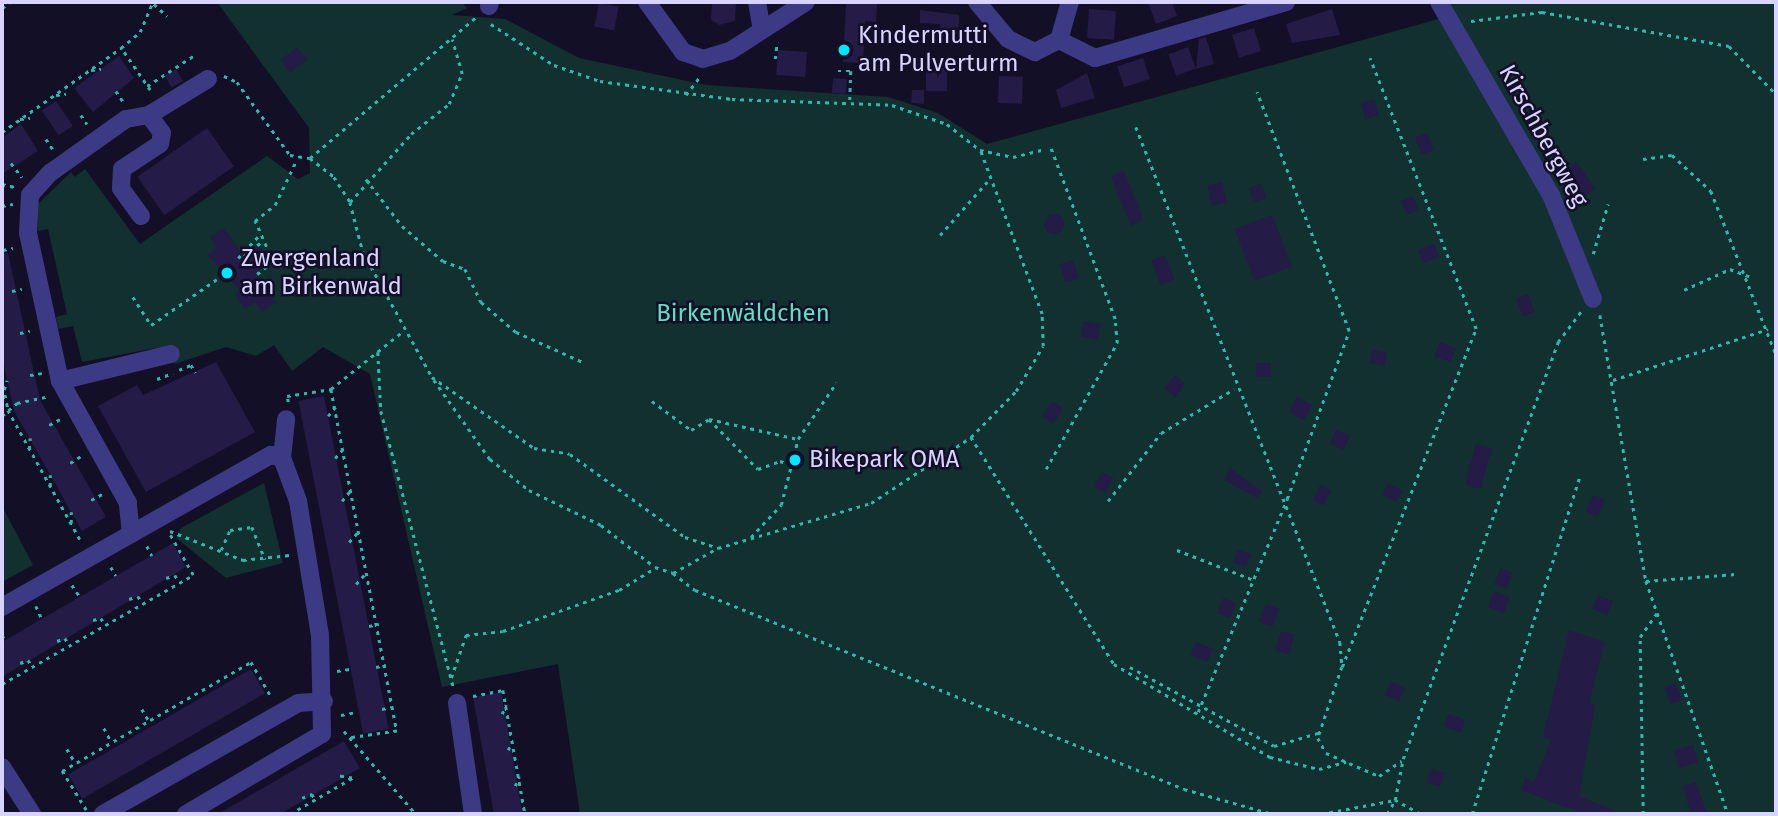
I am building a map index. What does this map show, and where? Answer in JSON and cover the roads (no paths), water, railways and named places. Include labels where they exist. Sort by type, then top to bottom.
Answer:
[{"type":"street","points":[[647,2],[692,58],[713,58],[770,30],[806,2]]},
{"type":"street","points":[[757,2],[770,30]]},
{"type":"street","points":[[977,2],[1021,47],[1035,51],[1059,40],[1070,2]]},
{"type":"street","points":[[1059,40],[1095,58],[1286,2]]},
{"type":"street","name":"Kirschbergweg","points":[[1439,2],[1551,195],[1593,299]]},
{"type":"street","points":[[137,537],[128,503],[53,383],[28,233],[30,195],[126,119],[149,115],[208,79]]},
{"type":"street","points":[[141,216],[121,188],[122,169],[160,144],[162,134],[149,115]]},
{"type":"street","points":[[53,383],[171,354]]},
{"type":"street","points":[[186,814],[322,734],[324,701],[298,501],[282,458],[288,415]]},
{"type":"street","points":[[2,607],[137,537],[271,455],[282,458]]},
{"type":"street","points":[[103,814],[298,703],[324,701]]},
{"type":"street","points":[[460,701],[461,752],[473,814]]},
{"type":"street","points":[[2,766],[32,814]]},
{"type":"place","name":"Kindermutti am Pulverturm","points":[[844,50]]},
{"type":"place","name":"Zwergenland am Birkenwald","points":[[227,273]]},
{"type":"place","name":"Bikepark OMA","points":[[795,460]]},
{"type":"park label","name":"Birkenwäldchen","points":[[743,314]]}]
